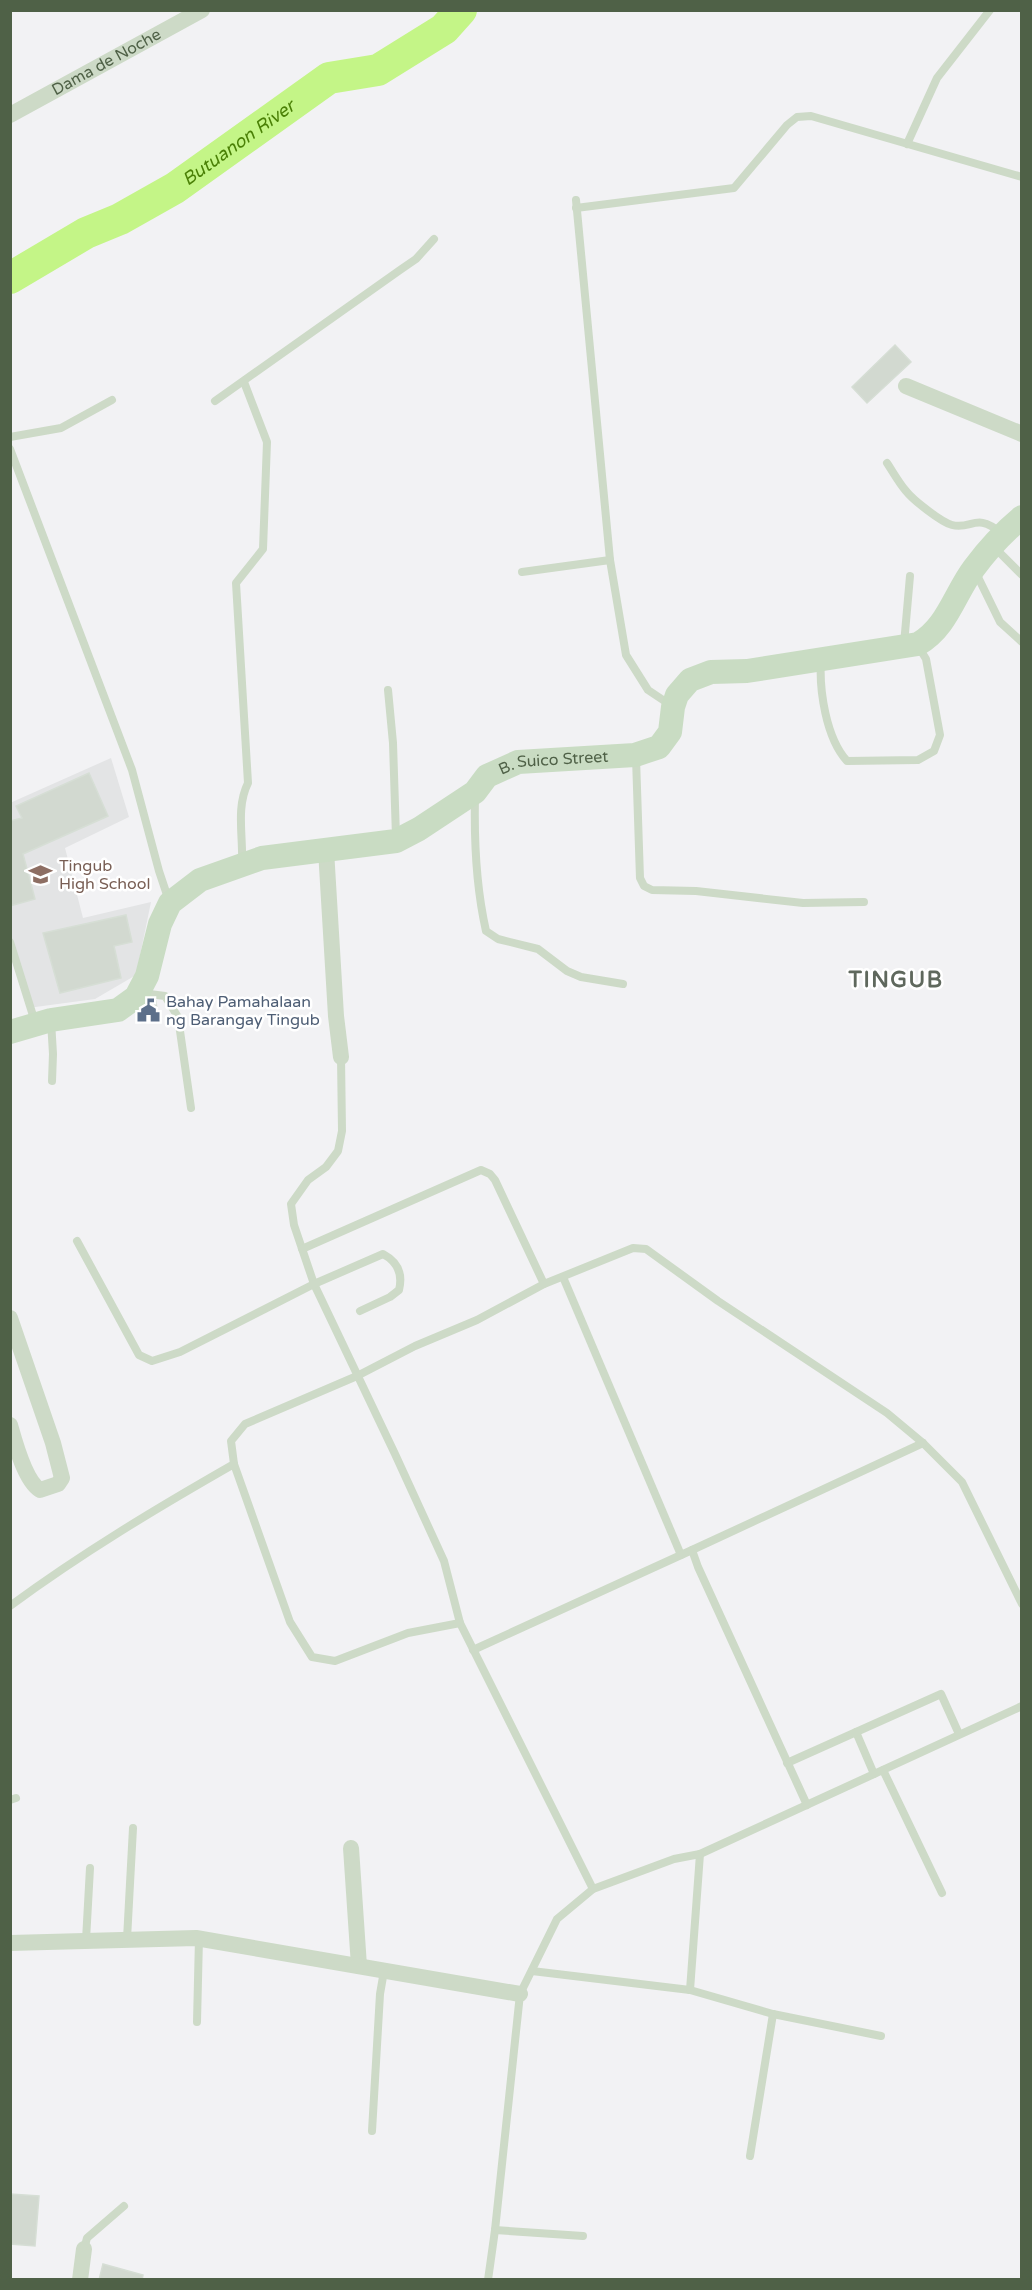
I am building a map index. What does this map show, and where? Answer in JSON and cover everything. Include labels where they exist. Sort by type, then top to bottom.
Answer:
[{"type":"street","name":"Dama de Noche","points":[[10,115],[202,10]]},
{"type":"street","points":[[906,386],[1022,434]]},
{"type":"street","points":[[911,646],[930,638],[940,626],[974,568],[1022,517]]},
{"type":"street","name":"B. Suico Street","points":[[138,993],[147,976],[160,924],[170,903],[200,880],[262,858],[396,841],[419,829],[475,792],[487,776],[518,762],[635,755],[659,747],[670,732],[677,695],[690,680],[711,672],[747,671],[911,646]]},
{"type":"street","points":[[326,850],[336,1016],[341,1057]]},
{"type":"street","points":[[10,1032],[43,1022],[118,1010],[138,993]]},
{"type":"street","points":[[10,1318],[53,1443],[62,1478],[58,1484],[40,1490],[35,1487],[25,1470],[10,1425]]},
{"type":"street","points":[[351,1848],[359,1966]]},
{"type":"street","points":[[10,1944],[199,1938],[520,1994]]},
{"type":"street","points":[[80,2280],[84,2249]]},
{"type":"lane","points":[[907,144],[937,78],[990,10]]},
{"type":"lane","points":[[673,707],[648,690],[626,655],[610,560],[576,204],[734,188],[787,125],[797,117],[811,116],[1022,177]]},
{"type":"lane","points":[[215,401],[416,259],[434,239]]},
{"type":"lane","points":[[242,864],[241,808],[242,795],[248,783],[236,583],[264,549],[267,442],[244,382]]},
{"type":"lane","points":[[10,437],[61,428],[112,400]]},
{"type":"lane","points":[[10,448],[132,770],[170,903]]},
{"type":"lane","points":[[887,463],[906,492],[944,521],[954,526],[978,522],[991,525],[998,540],[1022,575]]},
{"type":"lane","points":[[522,572],[610,560]]},
{"type":"lane","points":[[974,568],[1000,622],[1022,642]]},
{"type":"lane","points":[[821,660],[820,680],[833,742],[847,761],[918,760],[934,751],[939,735],[926,659],[911,646],[910,576]]},
{"type":"lane","points":[[388,690],[393,743],[396,841]]},
{"type":"lane","points":[[635,755],[640,878],[644,886],[652,890],[696,891],[803,903],[864,902]]},
{"type":"lane","points":[[475,792],[474,847],[486,931],[498,939],[538,949],[567,971],[581,977],[622,984]]},
{"type":"lane","points":[[10,942],[54,1054],[52,1081]]},
{"type":"lane","points":[[138,993],[165,996],[178,1017],[191,1108]]},
{"type":"lane","points":[[341,1057],[342,1131],[338,1151],[326,1167],[308,1180],[291,1204],[294,1225],[314,1284],[444,1562],[460,1623],[593,1889]]},
{"type":"lane","points":[[302,1249],[480,1170],[485,1171],[495,1180],[544,1284]]},
{"type":"lane","points":[[77,1241],[138,1355],[152,1361],[180,1352],[314,1284],[383,1254],[392,1258],[402,1279],[399,1290],[390,1297],[360,1311]]},
{"type":"lane","points":[[460,1623],[408,1633],[335,1661],[312,1657],[290,1622],[234,1464],[231,1441],[245,1424],[357,1376],[415,1346],[477,1320],[544,1284],[633,1248],[646,1249],[718,1301],[887,1413],[923,1443],[962,1482],[1021,1600]]},
{"type":"lane","points":[[563,1277],[681,1555]]},
{"type":"lane","points":[[474,1650],[923,1443]]},
{"type":"lane","points":[[10,1606],[79,1557],[182,1492],[234,1464]]},
{"type":"lane","points":[[692,1550],[807,1805]]},
{"type":"lane","points":[[787,1763],[941,1694],[959,1734]]},
{"type":"lane","points":[[488,2280],[520,1994],[557,1919],[593,1889],[674,1859],[700,1854],[1022,1706]]},
{"type":"lane","points":[[856,1732],[874,1774]]},
{"type":"lane","points":[[883,1770],[942,1893]]},
{"type":"lane","points":[[127,1939],[133,1828]]},
{"type":"lane","points":[[690,1990],[700,1854]]},
{"type":"lane","points":[[86,1940],[90,1868]]},
{"type":"lane","points":[[197,2022],[199,1938]]},
{"type":"lane","points":[[372,2131],[380,1994],[384,1971]]},
{"type":"lane","points":[[531,1971],[690,1990],[773,2014],[881,2036]]},
{"type":"lane","points":[[750,2156],[773,2014]]},
{"type":"lane","points":[[84,2249],[87,2238],[124,2206]]},
{"type":"lane","points":[[495,2230],[584,2236]]},
{"type":"shaded area","name":"Tingub High School","points":[[111,758],[129,817],[65,848],[83,918],[151,902],[136,975],[95,999],[28,1008],[11,940],[10,803]]},
{"type":"building","points":[[895,345],[911,362],[867,403],[852,387]]},
{"type":"building","points":[[89,773],[108,816],[23,854],[35,899],[10,906],[10,821],[22,818],[16,806]]},
{"type":"building","points":[[126,915],[132,942],[114,946],[121,978],[60,993],[43,933]]},
{"type":"building","name":"Bahay Pamahalaan ng Barangay Tingub","points":[[150,1000],[156,1001],[158,1021],[142,1023],[140,1012]]},
{"type":"building","points":[[10,2194],[39,2196],[35,2246],[10,2244]]},
{"type":"building","points":[[103,2264],[143,2275],[142,2280],[99,2280]]},
{"type":"waterway","name":"Butuanon River","points":[[10,278],[86,233],[120,219],[175,188],[329,78],[378,70],[444,29],[461,10]]},
{"type":"place","name":"Tingub High School","points":[[41,875]]},
{"type":"place","name":"Bahay Pamahalaan ng Barangay Tingub","points":[[148,1011]]},
{"type":"district","name":"TINGUB","points":[[896,980]]}]
